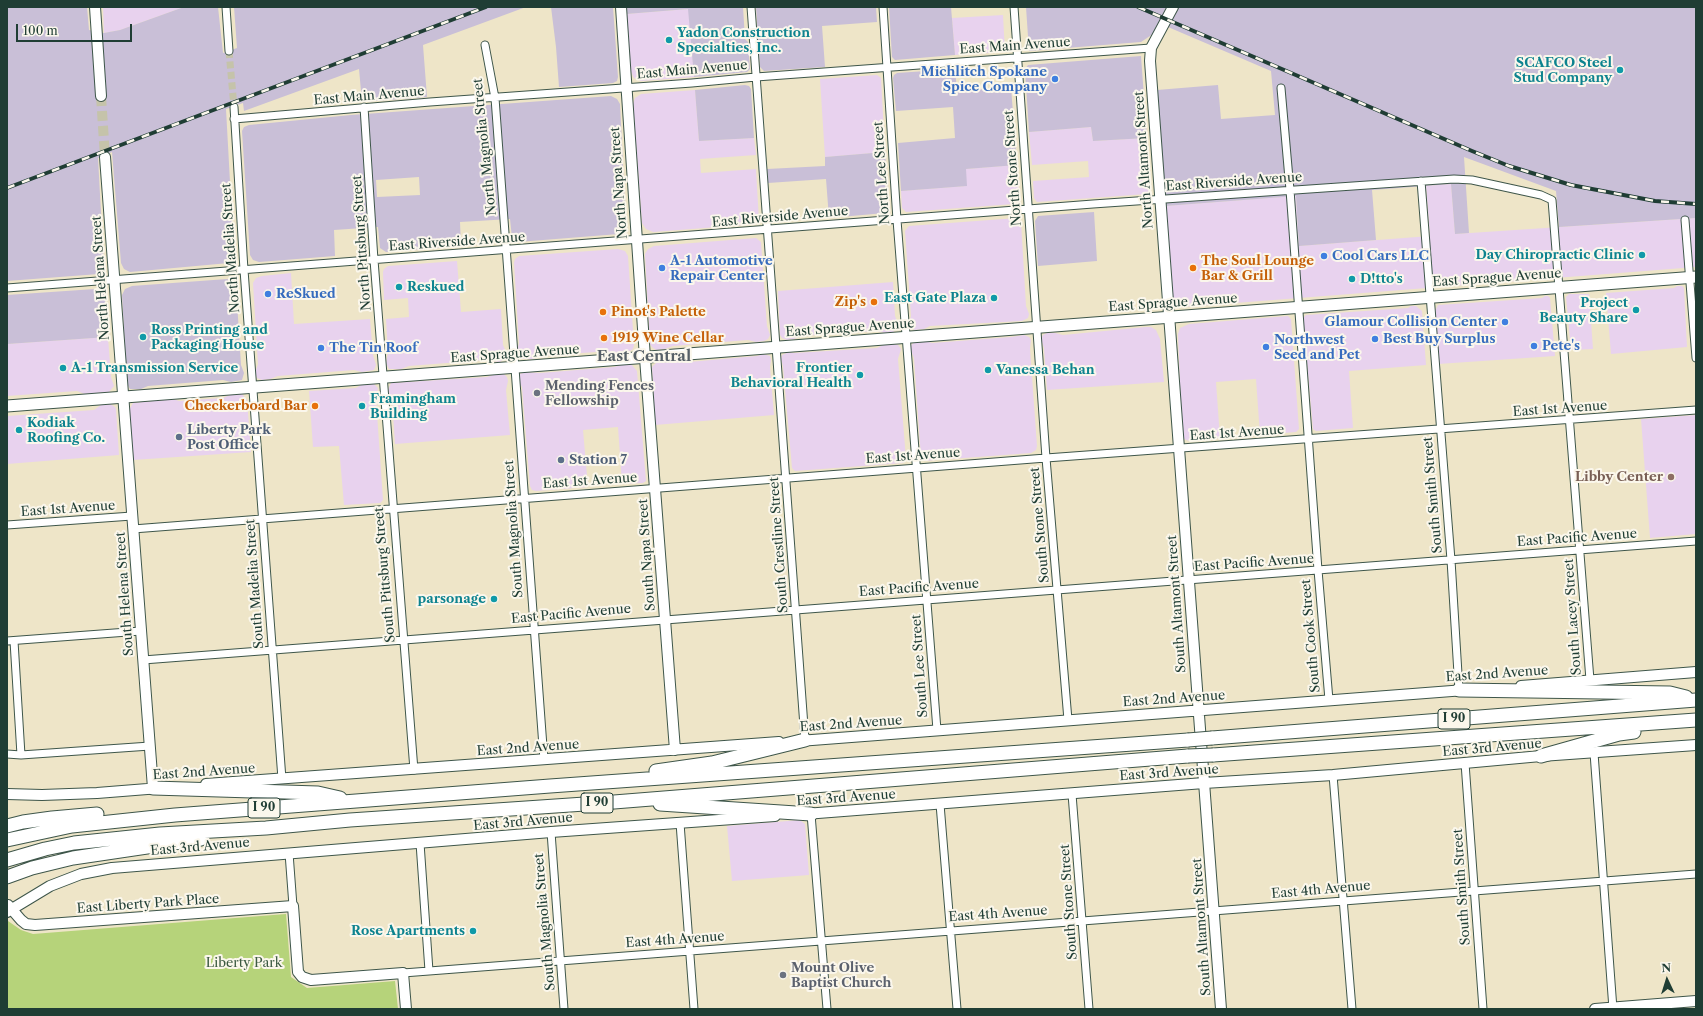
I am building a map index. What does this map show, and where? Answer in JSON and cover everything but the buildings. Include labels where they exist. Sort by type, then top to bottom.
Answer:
[{"type":"highway","points":[[1459,690],[1670,693],[1696,699]]},
{"type":"highway","name":"I 90","points":[[7,840],[38,832],[78,825],[175,815],[1188,740],[1696,699]]},
{"type":"highway","points":[[1541,756],[1619,734],[1696,721]]},
{"type":"highway","name":"I 90","points":[[7,860],[45,849],[100,840],[160,834],[266,828],[350,820],[614,802],[1188,756],[1696,721]]},
{"type":"highway","points":[[624,781],[655,771],[712,763],[805,740]]},
{"type":"highway","points":[[153,788],[318,793],[354,801]]},
{"type":"highway","points":[[614,802],[811,814]]},
{"type":"highway","points":[[7,826],[52,818],[134,811],[175,815]]},
{"type":"highway","points":[[7,877],[32,868],[73,858],[266,828]]},
{"type":"main road","name":"East Sprague Avenue","points":[[7,406],[1693,277]]},
{"type":"street","points":[[95,7],[101,96]]},
{"type":"street","points":[[226,7],[229,51]]},
{"type":"street","name":"North Napa Street","points":[[621,7],[645,358]]},
{"type":"street","name":"South Crestline Street","points":[[752,7],[805,740]]},
{"type":"street","name":"North Lee Street","points":[[883,7],[897,220],[907,337]]},
{"type":"street","name":"North Stone Street","points":[[1014,7],[1036,327]]},
{"type":"street","name":"North Altamont Street","points":[[1169,317],[1150,66],[1151,48],[1173,7]]},
{"type":"street","name":"North Magnolia Street","points":[[485,45],[495,98],[515,368]]},
{"type":"street","name":"East Main Avenue","points":[[234,119],[364,107],[1151,48]]},
{"type":"street","name":"South Cook Street","points":[[1281,88],[1329,700]]},
{"type":"street","name":"North Madelia Street","points":[[234,107],[253,388]]},
{"type":"street","name":"North Pittsburg Street","points":[[364,107],[374,260],[384,378]]},
{"type":"street","name":"North Helena Street","points":[[105,156],[122,398]]},
{"type":"street","name":"East Riverside Avenue","points":[[7,288],[1028,209],[1454,178],[1472,180],[1541,195],[1552,200]]},
{"type":"street","name":"South Smith Street","points":[[1421,181],[1451,560],[1459,690]]},
{"type":"street","name":"South Lacey Street","points":[[1552,200],[1590,680]]},
{"type":"street","points":[[1685,220],[1693,277],[1696,358]]},
{"type":"street","name":"South Altamont Street","points":[[1169,317],[1221,1009]]},
{"type":"street","name":"South Stone Street","points":[[1036,327],[1068,720]]},
{"type":"street","name":"South Lee Street","points":[[907,337],[937,730]]},
{"type":"street","name":"South Napa Street","points":[[645,358],[675,750]]},
{"type":"street","name":"South Magnolia Street","points":[[515,368],[544,760]]},
{"type":"street","name":"South Pittsburg Street","points":[[384,378],[414,770]]},
{"type":"street","name":"South Madelia Street","points":[[253,388],[282,779]]},
{"type":"street","name":"South Helena Street","points":[[122,398],[153,788]]},
{"type":"street","name":"East 1st Avenue","points":[[133,529],[1046,458],[1696,410]]},
{"type":"street","name":"East 1st Avenue","points":[[7,525],[132,516]]},
{"type":"street","name":"East Pacific Avenue","points":[[143,660],[1696,541]]},
{"type":"street","points":[[21,755],[11,641],[141,631]]},
{"type":"street","name":"East 2nd Avenue","points":[[7,794],[42,795],[89,793],[414,770],[1696,672]]},
{"type":"street","name":"East 3rd Avenue","points":[[8,908],[50,886],[81,874],[112,868],[551,832],[811,814],[1204,783],[1333,775],[1541,756],[1696,745]]},
{"type":"street","points":[[7,754],[21,755],[150,746]]},
{"type":"street","points":[[1594,753],[1613,1008]]},
{"type":"street","name":"South Smith Street","points":[[1465,763],[1483,1009]]},
{"type":"street","points":[[1333,775],[1352,1009]]},
{"type":"street","name":"South Stone Street","points":[[1072,794],[1089,1009]]},
{"type":"street","points":[[940,804],[957,1009]]},
{"type":"street","points":[[811,814],[827,1009]]},
{"type":"street","points":[[680,823],[694,1009]]},
{"type":"street","name":"South Magnolia Street","points":[[551,832],[564,1009]]},
{"type":"street","points":[[420,843],[429,971]]},
{"type":"street","points":[[289,853],[293,906]]},
{"type":"street","name":"East 4th Avenue","points":[[293,906],[298,972],[302,977],[311,980],[1696,874]]},
{"type":"street","name":"East Liberty Park Place","points":[[8,908],[26,924],[34,925],[293,906]]},
{"type":"street","points":[[402,973],[406,1009]]},
{"type":"street","points":[[1595,1009],[1696,1001]]},
{"type":"shaded area","points":[[7,7],[87,7],[89,30],[104,33],[120,30],[184,7],[218,7],[223,53],[237,48],[234,7],[526,7],[423,45],[427,97],[362,102],[359,69],[244,111],[243,103],[226,109],[234,255],[229,263],[130,272],[124,269],[121,263],[112,152],[98,158],[104,267],[102,271],[99,274],[7,281]]},
{"type":"shaded area","points":[[103,7],[184,7],[120,30],[104,33]]},
{"type":"shaded area","points":[[551,7],[613,7],[618,77],[617,81],[613,83],[559,87]]},
{"type":"shaded area","points":[[626,7],[743,7],[745,39],[748,42],[750,69],[747,72],[694,77],[688,9],[626,14]]},
{"type":"shaded area","points":[[756,7],[876,7],[877,22],[822,26],[825,67],[764,71],[760,67]]},
{"type":"shaded area","points":[[889,7],[951,7],[955,55],[895,60],[892,57]]},
{"type":"shaded area","points":[[1026,7],[1167,7],[1153,34],[1141,42],[1029,51]]},
{"type":"shaded area","points":[[1178,7],[1696,7],[1696,218],[1559,227],[1556,191],[1464,157],[1469,233],[1455,234],[1451,184],[1372,190],[1376,240],[1299,246],[1296,196],[1165,206],[1157,90],[1218,85],[1221,119],[1275,115],[1271,71],[1168,27]]},
{"type":"shaded area","points":[[689,9],[694,77],[641,81],[634,78],[631,72],[626,14]]},
{"type":"shaded area","points":[[1003,15],[1005,52],[955,55],[952,18]]},
{"type":"shaded area","points":[[1141,56],[1147,138],[1093,141],[1091,127],[1029,132],[1025,69],[1028,65]]},
{"type":"shaded area","points":[[955,69],[957,91],[1011,87],[1017,165],[966,169],[967,186],[901,191],[898,143],[955,138],[953,107],[896,111],[894,75],[897,73]]},
{"type":"shaded area","points":[[877,75],[881,78],[885,152],[825,157],[820,79]]},
{"type":"shaded area","points":[[745,85],[749,86],[751,89],[754,138],[699,141],[695,90]]},
{"type":"shaded area","points":[[695,90],[699,141],[754,138],[756,155],[700,159],[701,173],[756,169],[759,221],[756,224],[653,232],[646,229],[642,223],[633,104],[635,98],[641,94]]},
{"type":"shaded area","points":[[611,96],[617,99],[620,104],[626,226],[624,231],[619,234],[518,242],[512,238],[510,219],[460,222],[461,246],[386,252],[380,248],[378,227],[334,230],[335,256],[259,262],[253,260],[250,255],[242,131],[244,127],[249,125],[351,115]],"holes":[[[419,177],[420,195],[377,197],[376,180]]]},
{"type":"shaded area","points":[[1091,127],[1093,141],[1147,138],[1150,190],[1147,194],[1037,202],[1034,198],[1033,181],[1089,177],[1088,161],[1032,165],[1029,132]]},
{"type":"shaded area","points":[[885,152],[889,210],[885,213],[829,218],[826,179],[768,183],[767,169],[825,166],[825,157]]},
{"type":"shaded area","points":[[1017,165],[1019,199],[1014,204],[906,212],[902,208],[901,191],[966,186],[966,169]]},
{"type":"shaded area","points":[[1451,184],[1455,234],[1696,218],[1696,267],[1184,307],[1180,306],[1173,298],[1165,206],[1296,196],[1299,246],[1430,236],[1426,186]]},
{"type":"shaded area","points":[[1094,212],[1097,261],[1038,266],[1035,221],[1038,216]]},
{"type":"shaded area","points":[[1017,218],[1021,222],[1026,306],[1029,314],[1028,318],[1022,321],[930,326],[924,329],[915,330],[911,328],[909,323],[911,316],[905,231],[909,226]]},
{"type":"shaded area","points":[[756,238],[761,242],[767,326],[770,335],[768,339],[756,342],[748,340],[673,346],[656,350],[652,347],[650,344],[645,254],[648,249],[654,246]]},
{"type":"shaded area","points":[[618,249],[625,251],[628,256],[634,345],[633,349],[630,351],[605,354],[596,352],[540,356],[533,359],[519,358],[517,351],[519,343],[515,259],[519,256]]},
{"type":"shaded area","points":[[457,261],[461,312],[501,309],[503,345],[507,354],[506,358],[500,362],[485,360],[389,369],[386,363],[388,353],[386,319],[409,317],[408,298],[384,300],[384,269],[388,266]]},
{"type":"shaded area","points":[[291,273],[294,324],[370,319],[373,355],[376,365],[374,370],[362,372],[354,370],[278,376],[262,380],[257,378],[255,373],[258,364],[253,283],[256,278],[262,276]]},
{"type":"shaded area","points":[[227,279],[233,281],[236,286],[241,365],[244,373],[242,380],[231,382],[223,380],[148,386],[141,389],[130,389],[127,384],[122,295],[125,289],[132,286]]},
{"type":"shaded area","points":[[893,282],[895,316],[899,326],[893,332],[885,333],[877,331],[801,336],[787,340],[782,338],[780,335],[778,291]]},
{"type":"shaded area","points":[[1677,286],[1682,286],[1684,288],[1687,347],[1611,354],[1606,293],[1674,288]]},
{"type":"shaded area","points":[[95,289],[102,291],[105,296],[108,337],[7,344],[7,295]]},
{"type":"shaded area","points":[[1569,294],[1589,294],[1593,349],[1571,350],[1566,297]]},
{"type":"shaded area","points":[[1545,296],[1550,298],[1555,356],[1438,364],[1435,311],[1438,305],[1542,298]]},
{"type":"shaded area","points":[[1411,306],[1416,306],[1422,311],[1426,365],[1349,371],[1353,428],[1316,431],[1313,429],[1303,318],[1306,315],[1408,308]]},
{"type":"shaded area","points":[[1288,316],[1291,319],[1299,429],[1296,432],[1260,435],[1256,379],[1216,382],[1220,438],[1189,441],[1184,439],[1182,435],[1178,334],[1180,328],[1189,324]]},
{"type":"shaded area","points":[[1151,327],[1156,330],[1160,339],[1164,382],[1047,390],[1044,348],[1041,339],[1043,335],[1047,333],[1063,335]]},
{"type":"shaded area","points":[[1024,335],[1029,337],[1031,340],[1030,349],[1037,446],[1036,450],[1031,453],[924,461],[921,458],[914,358],[910,348],[912,344],[925,341],[932,343]]},
{"type":"shaded area","points":[[108,337],[111,377],[114,386],[109,392],[85,394],[77,391],[7,396],[7,344]]},
{"type":"shaded area","points":[[885,344],[898,345],[901,349],[898,359],[906,459],[903,463],[795,471],[792,468],[783,366],[781,359],[782,355],[789,352],[794,353],[877,348]]},
{"type":"shaded area","points":[[763,354],[770,356],[771,360],[770,367],[774,415],[655,425],[652,367],[657,362],[683,360],[689,362],[757,356]]},
{"type":"shaded area","points":[[624,364],[631,364],[637,371],[646,481],[643,483],[622,484],[618,427],[583,430],[588,487],[536,491],[532,490],[530,486],[522,387],[519,382],[520,374],[526,372],[540,373],[614,367]]},
{"type":"shaded area","points":[[504,374],[508,381],[506,390],[510,435],[395,444],[392,399],[388,390],[391,383],[487,377]]},
{"type":"shaded area","points":[[363,384],[374,384],[378,388],[376,399],[383,500],[380,503],[344,505],[339,446],[313,447],[309,391],[356,388]]},
{"type":"shaded area","points":[[232,394],[242,394],[247,400],[251,452],[133,460],[129,410],[133,403],[173,399],[179,401],[223,398]]},
{"type":"shaded area","points":[[110,404],[116,409],[119,455],[7,464],[7,416],[94,410],[101,405]]},
{"type":"shaded area","name":"Libby Center","points":[[1696,415],[1696,534],[1650,538],[1641,419]]},
{"type":"shaded area","points":[[800,820],[805,824],[809,875],[732,881],[727,826]]},
{"type":"green space","name":"Liberty Park","points":[[286,914],[291,977],[307,988],[395,981],[398,1009],[7,1009],[8,921],[21,930],[33,934]]},
{"type":"tunnel","points":[[229,51],[234,107]]},
{"type":"tunnel","points":[[101,96],[105,157]]},
{"type":"railway","points":[[7,188],[486,7]]},
{"type":"railway","points":[[1138,7],[1509,166],[1571,185],[1655,201],[1696,204]]},
{"type":"place","name":"Yadon Construction Specialties, Inc.","points":[[669,40]]},
{"type":"place","name":"SCAFCO Steel Stud Company","points":[[1620,70]]},
{"type":"place","name":"Michlitch Spokane Spice Company","points":[[1055,79]]},
{"type":"place","name":"Day Chiropractic Clinic","points":[[1642,255]]},
{"type":"place","name":"Cool Cars LLC","points":[[1324,256]]},
{"type":"place","name":"A-1 Automotive Repair Center","points":[[662,268]]},
{"type":"place","name":"The Soul Lounge Bar & Grill","points":[[1193,268]]},
{"type":"place","name":"D!tto's","points":[[1352,279]]},
{"type":"place","name":"Reskued","points":[[399,287]]},
{"type":"place","name":"ReSkued","points":[[268,294]]},
{"type":"place","name":"East Gate Plaza","points":[[994,298]]},
{"type":"place","name":"Zip's","points":[[874,302]]},
{"type":"place","name":"Project Beauty Share","points":[[1636,310]]},
{"type":"place","name":"Pinot's Palette","points":[[603,312]]},
{"type":"place","name":"Glamour Collision Center","points":[[1505,322]]},
{"type":"place","name":"Ross Printing and Packaging House","points":[[143,337]]},
{"type":"place","name":"1919 Wine Cellar","points":[[604,338]]},
{"type":"place","name":"Best Buy Surplus","points":[[1375,339]]},
{"type":"place","name":"Pete's","points":[[1534,346]]},
{"type":"place","name":"Northwest Seed and Pet","points":[[1266,347]]},
{"type":"place","name":"The Tin Roof","points":[[321,348]]},
{"type":"place","name":"A-1 Transmission Service","points":[[63,368]]},
{"type":"place","name":"Vanessa Behan","points":[[988,370]]},
{"type":"place","name":"Frontier Behavioral Health","points":[[860,375]]},
{"type":"place","name":"Mending Fences Fellowship","points":[[537,393]]},
{"type":"place","name":"Checkerboard Bar","points":[[315,406]]},
{"type":"place","name":"Framingham Building","points":[[362,406]]},
{"type":"place","name":"Kodiak Roofing Co.","points":[[19,430]]},
{"type":"place","name":"Liberty Park Post Office","points":[[179,437]]},
{"type":"place","name":"Station 7","points":[[561,460]]},
{"type":"place","name":"Libby Center","points":[[1671,477]]},
{"type":"place","name":"parsonage","points":[[494,599]]},
{"type":"place","name":"Rose Apartments","points":[[473,931]]},
{"type":"place","name":"Mount Olive Baptist Church","points":[[783,975]]},
{"type":"district","name":"East Central","points":[[644,357]]}]
